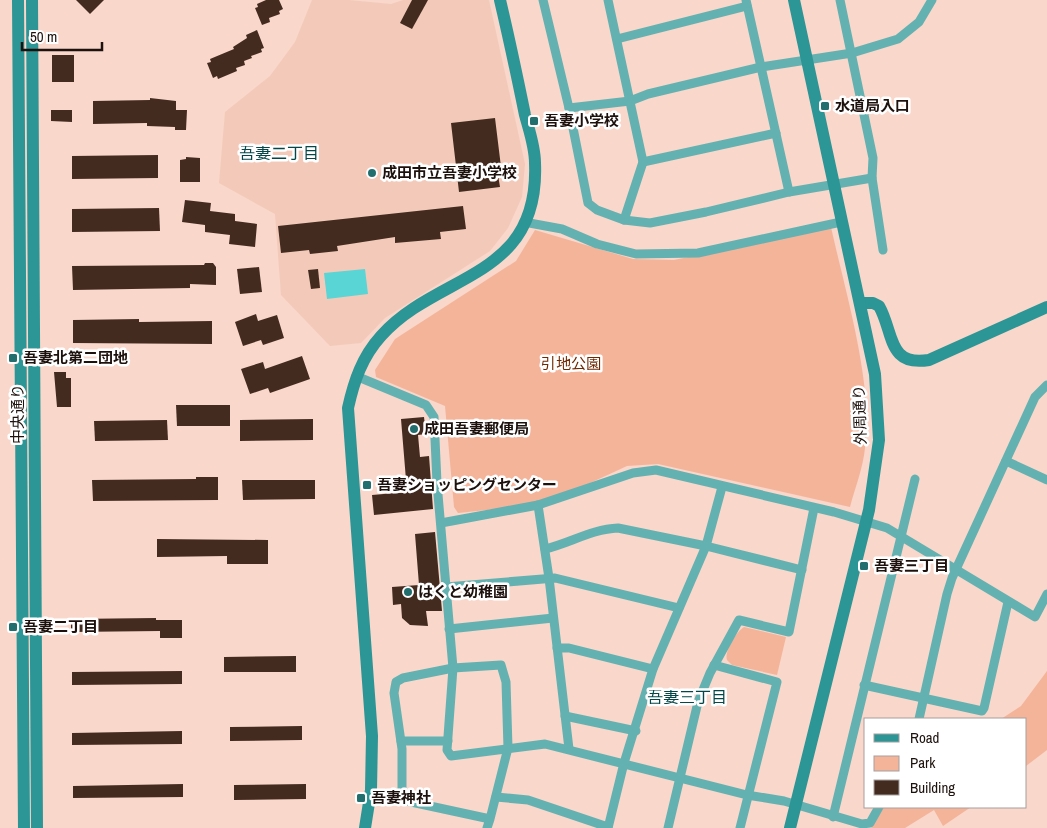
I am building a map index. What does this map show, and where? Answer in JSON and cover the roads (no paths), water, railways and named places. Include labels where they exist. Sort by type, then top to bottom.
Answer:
[{"type":"street","name":"中央通り","points":[[18,0],[24,828]]},
{"type":"street","name":"中央通り","points":[[32,0],[37,828]]},
{"type":"street","points":[[366,828],[371,790],[372,736],[348,408],[356,376],[368,353],[397,321],[497,260],[514,240],[524,222],[532,197],[535,162],[500,0]]},
{"type":"street","points":[[543,0],[569,108],[588,203],[597,210],[624,220],[650,223],[789,192],[872,178]]},
{"type":"street","points":[[608,0],[643,162],[624,220]]},
{"type":"street","name":"外周通り","points":[[790,828],[866,522],[877,463],[878,420],[874,374],[860,303],[794,0]]},
{"type":"street","points":[[840,0],[873,158],[872,178],[883,250]]},
{"type":"street","points":[[569,108],[630,101],[648,94],[760,67],[852,53],[907,34],[919,22],[932,0]]},
{"type":"street","points":[[617,38],[747,3],[789,192]]},
{"type":"street","points":[[643,162],[776,133]]},
{"type":"street","points":[[524,222],[562,229],[597,244],[636,254],[698,252],[841,222]]},
{"type":"street","points":[[860,303],[873,303],[879,306],[897,353],[912,361],[929,360],[1047,307]]},
{"type":"street","points":[[356,376],[426,406],[433,412],[448,629],[453,668],[447,750],[451,756],[545,744],[796,805],[862,824],[870,823],[878,808]]},
{"type":"street","points":[[919,718],[946,594],[1035,397],[1047,385]]},
{"type":"street","points":[[1006,462],[1047,480]]},
{"type":"street","points":[[441,523],[538,505],[633,474],[656,470],[814,508],[887,528],[1008,602],[1035,616],[1047,594]]},
{"type":"street","points":[[833,817],[915,479]]},
{"type":"street","points":[[496,797],[528,800],[608,828],[624,763],[636,731],[653,669],[706,546],[722,487]]},
{"type":"street","points":[[538,505],[549,578],[569,749]]},
{"type":"street","points":[[668,828],[698,702],[714,665],[739,620],[789,632],[814,508]]},
{"type":"street","points":[[545,549],[596,531],[618,528],[706,546],[802,570]]},
{"type":"street","points":[[446,588],[549,578],[679,608]]},
{"type":"street","points":[[864,686],[982,711],[1008,602]]},
{"type":"street","points":[[448,629],[554,618]]},
{"type":"street","points":[[557,648],[569,648],[653,669]]},
{"type":"street","points":[[500,665],[506,682],[508,748],[489,824],[402,800],[401,741],[394,693],[396,682],[402,678],[453,668],[500,665]]},
{"type":"street","points":[[714,665],[778,682],[747,794],[740,828]]},
{"type":"street","points":[[565,716],[636,731]]},
{"type":"street","points":[[401,741],[448,741]]},
{"type":"water","points":[[365,269],[368,294],[327,299],[324,273]]},
{"type":"place","name":"水道局入口","points":[[825,106]]},
{"type":"place","name":"吾妻小学校","points":[[534,121]]},
{"type":"place","name":"成田市立吾妻小学校","points":[[372,173]]},
{"type":"place","name":"吾妻北第二団地","points":[[13,358]]},
{"type":"place","name":"成田吾妻郵便局","points":[[414,429]]},
{"type":"place","name":"吾妻ショッピングセンター","points":[[367,485]]},
{"type":"place","name":"吾妻三丁目","points":[[864,566]]},
{"type":"place","name":"はくと幼稚園","points":[[408,592]]},
{"type":"place","name":"吾妻二丁目","points":[[13,627]]},
{"type":"place","name":"吾妻神社","points":[[361,798]]},
{"type":"district","name":"吾妻二丁目","points":[[279,153]]},
{"type":"district","name":"吾妻三丁目","points":[[687,697]]},
{"type":"park label","name":"引地公園","points":[[571,364]]}]
